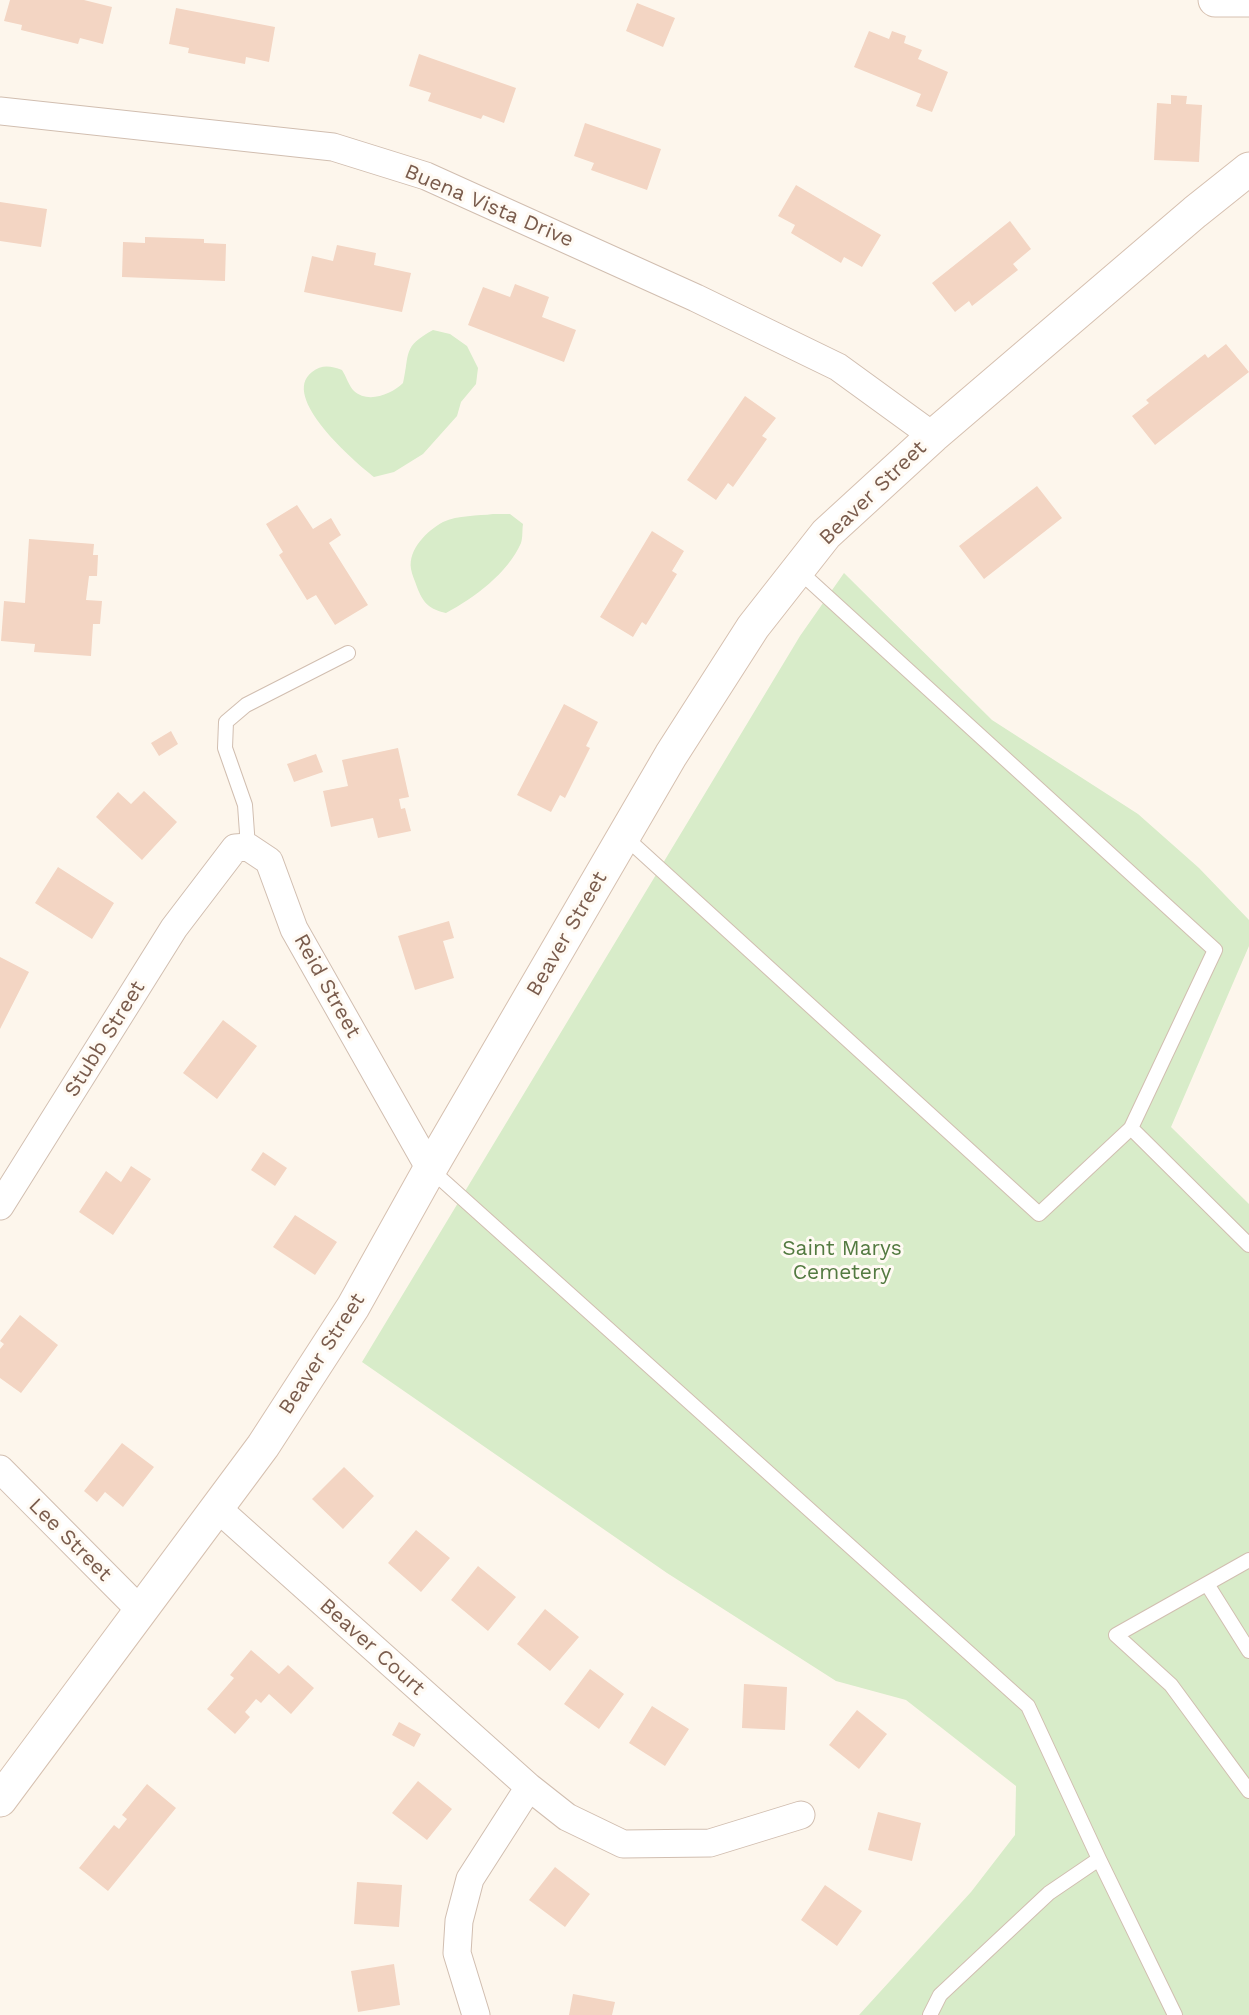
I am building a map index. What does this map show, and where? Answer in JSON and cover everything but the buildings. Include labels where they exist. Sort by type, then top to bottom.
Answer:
[{"type":"main road","points":[[1215,0],[1249,0]]},
{"type":"main road","points":[[1237,0],[1249,8]]},
{"type":"main road","name":"Beaver Street","points":[[0,1800],[263,1446],[353,1307],[430,1168],[671,755],[753,627],[826,534],[933,436],[1195,212],[1249,169]]},
{"type":"street","name":"Buena Vista Drive","points":[[0,111],[333,147],[426,176],[696,298],[837,367],[933,436]]},
{"type":"street","name":"Stubb Street","points":[[0,1206],[174,928],[235,848],[248,847]]},
{"type":"street","name":"Reid Street","points":[[248,847],[269,861],[294,928],[430,1168]]},
{"type":"street","name":"Lee Street","points":[[0,1469],[140,1610]]},
{"type":"street","name":"Beaver Court","points":[[216,1507],[529,1787],[567,1817],[622,1844],[710,1843],[801,1815]]},
{"type":"street","points":[[476,2015],[457,1953],[459,1921],[470,1879],[529,1787]]},
{"type":"lane","points":[[624,837],[1039,1214],[1131,1128],[1215,950],[798,570]]},
{"type":"lane","points":[[248,847],[245,805],[225,748],[226,722],[246,705],[348,653]]},
{"type":"lane","points":[[1131,1128],[1249,1245]]},
{"type":"lane","points":[[430,1168],[1028,1706],[1175,2015]]},
{"type":"lane","points":[[1249,1560],[1116,1635],[1171,1684],[1249,1791]]},
{"type":"lane","points":[[1207,1584],[1249,1651]]},
{"type":"lane","points":[[930,2015],[940,1995],[1049,1893],[1099,1859]]},
{"type":"green space","points":[[433,330],[450,334],[467,346],[478,368],[476,384],[461,402],[457,416],[423,454],[394,472],[374,477],[337,444],[312,412],[305,397],[304,383],[316,369],[330,367],[342,370],[352,389],[360,395],[373,397],[386,394],[403,383],[407,358],[412,346]]},
{"type":"green space","points":[[510,514],[523,524],[522,541],[508,564],[479,592],[446,613],[427,605],[411,571],[412,554],[420,541],[443,522],[461,517]]},
{"type":"green space","name":"Saint Marys Cemetery","points":[[844,573],[992,720],[1138,814],[1199,868],[1249,920],[1249,946],[1171,1127],[1249,1204],[1249,2015],[859,2015],[971,1892],[1015,1835],[1016,1786],[906,1700],[836,1681],[667,1573],[362,1362],[800,636]]}]
